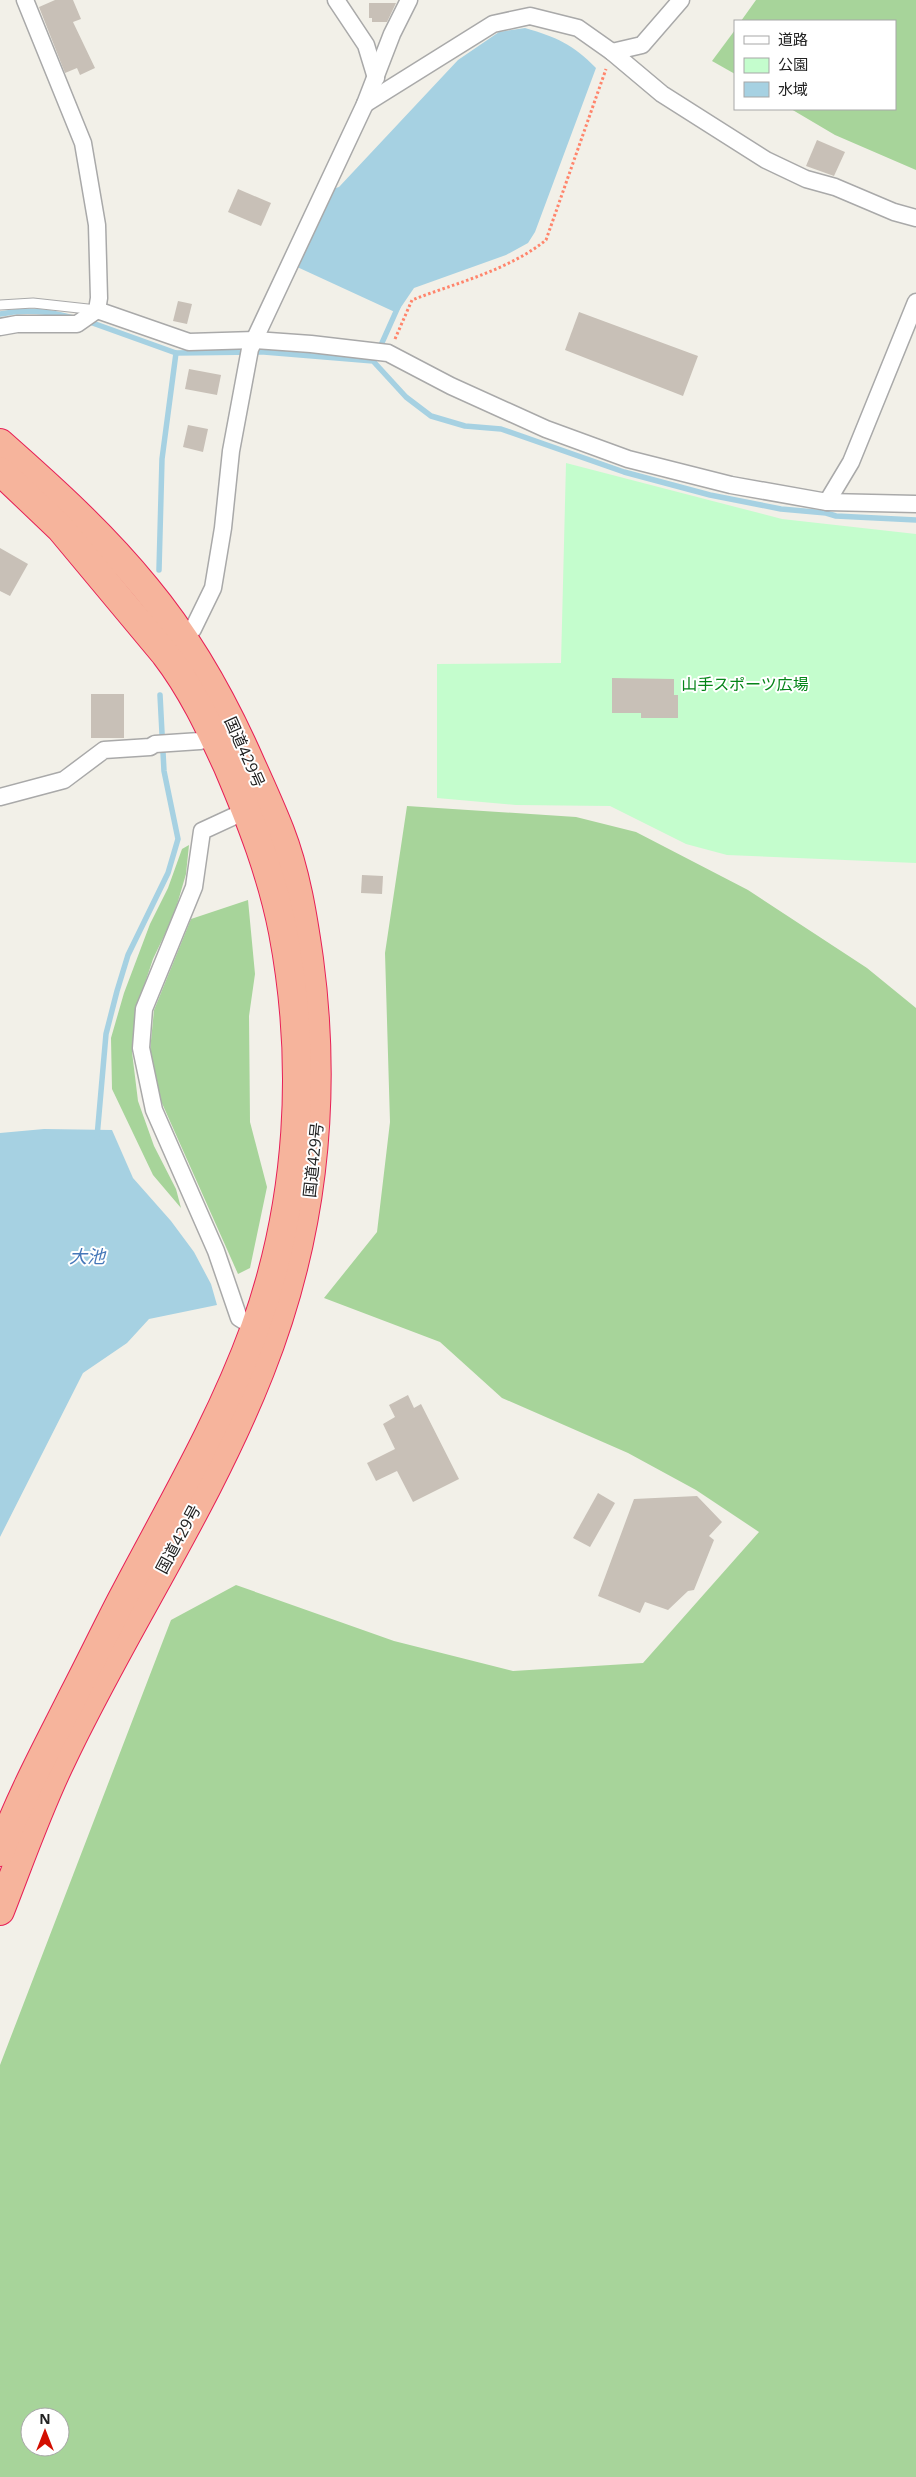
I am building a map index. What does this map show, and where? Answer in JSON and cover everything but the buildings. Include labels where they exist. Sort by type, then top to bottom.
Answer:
[{"type":"highway","name":"国道429号","points":[[0,443],[103,538],[147,590],[175,647]]},
{"type":"highway","name":"国道429号","points":[[0,470],[60,528],[175,647],[204,669],[225,734],[257,806],[281,833],[302,911],[315,1000],[318,1087],[317,1127],[308,1207],[291,1280],[121,1601],[46,1749],[0,1852]]},
{"type":"highway","name":"国道429号","points":[[0,1911],[61,1760],[211,1478],[248,1400],[264,1333]]},
{"type":"street","points":[[25,0],[83,143],[97,225],[88,317]]},
{"type":"street","points":[[336,0],[366,45],[376,78]]},
{"type":"street","points":[[175,647],[196,624],[213,588],[223,528],[231,451],[250,350],[365,104],[392,34],[410,0]]},
{"type":"street","points":[[612,52],[642,45],[680,0]]},
{"type":"street","points":[[365,104],[493,24],[530,16],[578,28],[612,52],[662,94],[766,160],[806,179],[835,187],[894,212],[916,218]]},
{"type":"street","points":[[826,502],[852,462],[916,302]]},
{"type":"street","points":[[0,327],[88,317],[189,342],[250,350],[311,344],[388,354],[451,386],[546,429],[628,459],[731,485],[826,502],[916,504]]},
{"type":"street","points":[[0,797],[64,780],[104,750],[150,748],[163,743],[225,734]]},
{"type":"street","points":[[257,806],[202,831],[194,887],[144,1009],[141,1048],[154,1110],[216,1251],[238,1318],[264,1333]]},
{"type":"lane","points":[[0,305],[33,303],[88,317]]},
{"type":"path","points":[[388,354],[412,300],[498,267],[535,248],[546,240],[612,52]]},
{"type":"green space","points":[[756,0],[916,0],[916,170],[835,135],[793,110],[896,110],[896,20],[742,20]]},
{"type":"green space","points":[[734,31],[734,73],[712,61]]},
{"type":"green space","name":"山手スポーツ広場","points":[[566,463],[782,519],[916,534],[916,863],[727,855],[686,844],[610,806],[516,805],[437,798],[437,664],[561,663]]},
{"type":"green space","points":[[407,806],[576,817],[636,832],[748,890],[867,968],[916,1008],[916,2477],[0,2477],[0,2065],[171,1620],[236,1585],[394,1641],[513,1671],[643,1663],[759,1532],[696,1490],[628,1453],[502,1398],[440,1342],[324,1298],[377,1232],[390,1122],[385,953]]},
{"type":"green space","points":[[189,845],[186,874],[174,915],[153,959],[136,1010],[132,1052],[138,1101],[154,1146],[176,1189],[181,1208],[153,1175],[112,1089],[111,1038],[124,993],[150,924],[168,888],[182,849]]},
{"type":"green space","points":[[248,900],[255,974],[249,1016],[250,1122],[267,1187],[250,1268],[238,1274],[157,1092],[150,1051],[154,1010],[191,919]]},
{"type":"water","points":[[525,28],[564,42],[580,53],[596,68],[535,232],[528,243],[506,255],[414,288],[397,313],[295,266],[329,190],[339,187],[458,60],[499,32]]},
{"type":"water","name":"大池","points":[[44,1129],[112,1130],[133,1178],[171,1221],[194,1252],[211,1284],[217,1305],[149,1319],[127,1343],[83,1373],[0,1537],[0,1133]]},
{"type":"waterway","points":[[381,345],[398,307]]},
{"type":"waterway","points":[[0,314],[36,312],[73,318]]},
{"type":"waterway","points":[[87,321],[176,353],[162,459],[159,570]]},
{"type":"waterway","points":[[176,353],[264,352],[373,361],[406,397],[431,416],[465,426],[501,429],[624,472],[710,495],[781,509],[826,513],[836,516],[916,520]]},
{"type":"waterway","points":[[97,1137],[106,1034],[117,991],[128,955],[168,873],[178,839],[164,771],[160,695]]}]
